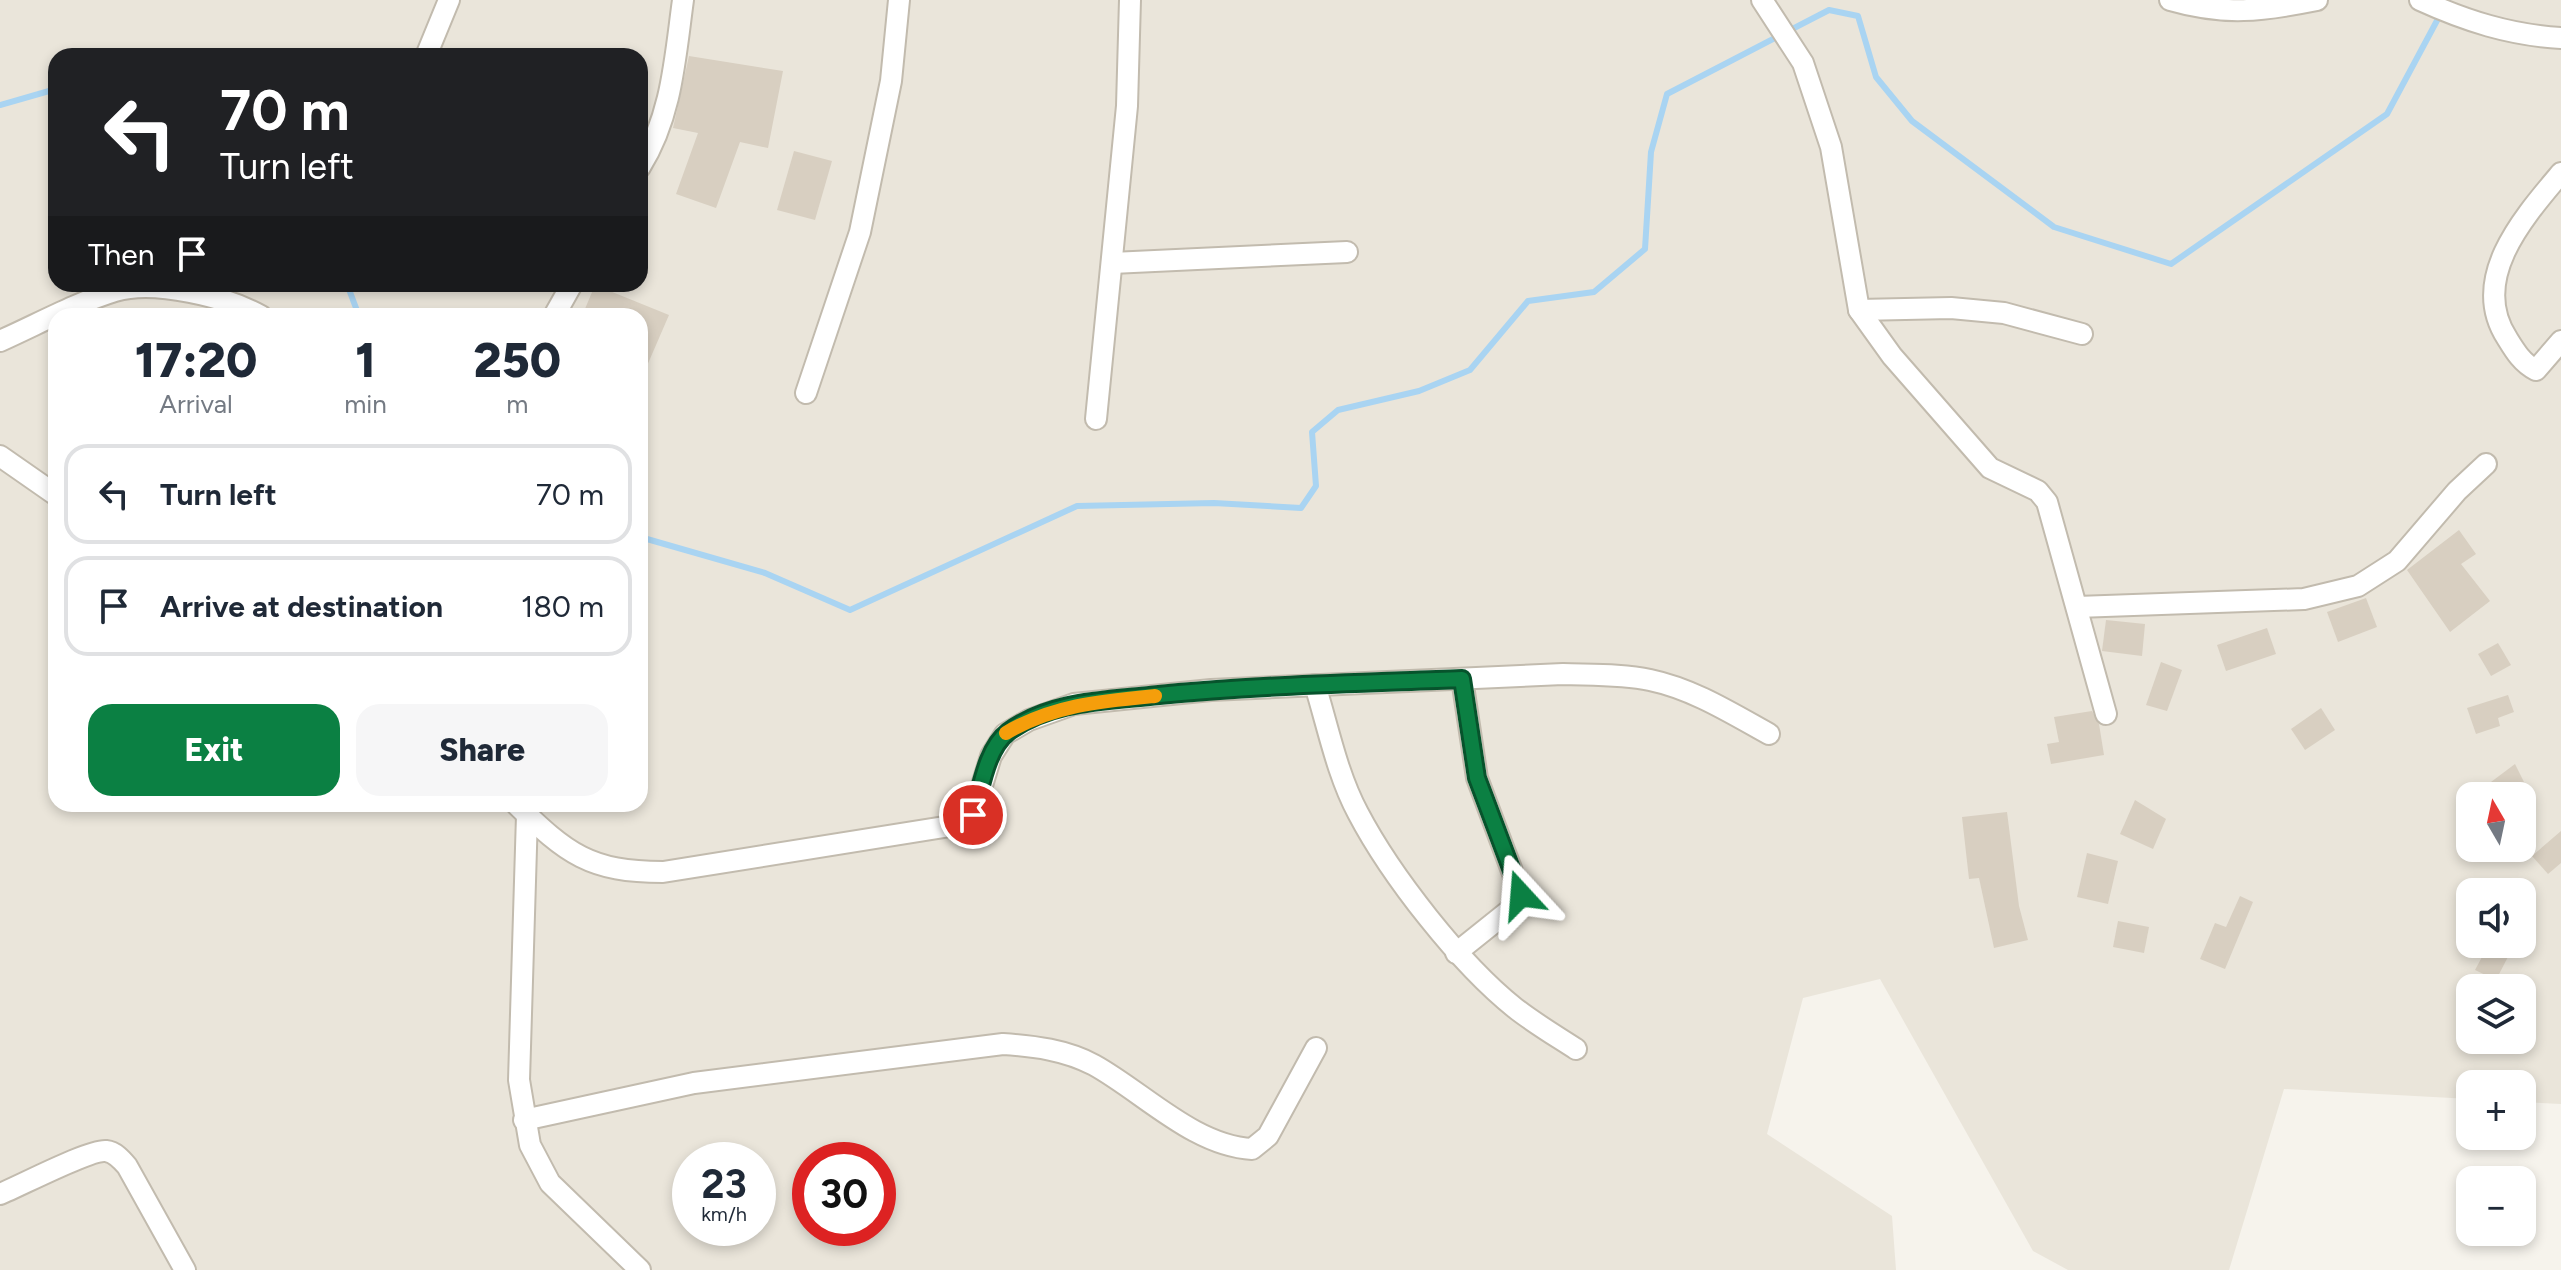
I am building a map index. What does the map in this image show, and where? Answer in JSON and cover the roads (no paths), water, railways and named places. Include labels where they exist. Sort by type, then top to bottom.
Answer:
[{"type":"street","points":[[429,48],[449,0]]},
{"type":"street","points":[[648,151],[660,127],[671,90],[683,0]]},
{"type":"street","points":[[806,393],[860,232],[888,96],[899,0]]},
{"type":"street","points":[[1096,419],[1127,106],[1130,0]]},
{"type":"street","points":[[1762,0],[1803,63],[1831,147],[1859,310],[1892,356],[1990,468],[2038,491],[2047,502],[2106,714]]},
{"type":"street","points":[[2170,0],[2208,11],[2239,13],[2315,0]]},
{"type":"street","points":[[2420,0],[2470,22],[2533,36],[2561,38]]},
{"type":"street","points":[[2561,173],[2532,208],[2494,272],[2491,299],[2499,326],[2527,366],[2536,370],[2542,366],[2561,341]]},
{"type":"street","points":[[1112,263],[1347,252]]},
{"type":"street","points":[[73,308],[122,292]]},
{"type":"street","points":[[165,292],[237,302],[247,308]]},
{"type":"street","points":[[1859,310],[1951,308],[2004,313],[2082,334]]},
{"type":"street","points":[[0,341],[48,319]]},
{"type":"street","points":[[0,456],[48,489]]},
{"type":"street","points":[[2077,607],[2288,600],[2358,586],[2397,561],[2457,491],[2486,464]]},
{"type":"street","points":[[525,812],[574,855],[622,872],[663,872],[947,829],[963,824],[973,815],[991,756],[1005,734],[1029,720],[1074,704],[1211,690],[1563,674],[1650,680],[1700,696],[1769,734]]},
{"type":"street","points":[[1456,953],[1516,905],[1521,895],[1477,778],[1462,679]]},
{"type":"street","points":[[1315,685],[1358,813],[1456,953],[1515,1009],[1576,1049]]},
{"type":"street","points":[[522,812],[519,1080],[530,1145],[550,1183],[640,1270]]},
{"type":"street","points":[[524,1120],[694,1083],[1003,1044],[1045,1047],[1091,1064],[1192,1128],[1233,1148],[1252,1149],[1268,1136],[1316,1048]]},
{"type":"street","points":[[0,1194],[104,1150],[116,1154],[127,1166],[185,1270]]},
{"type":"waterway","points":[[648,539],[765,573],[850,610],[1077,506],[1214,503],[1301,508],[1316,486],[1312,432],[1338,410],[1419,391],[1470,370],[1528,301],[1594,292],[1645,249],[1651,152],[1667,94],[1829,10],[1858,16],[1876,77],[1912,121],[2054,227],[2171,264],[2387,114],[2448,0]]},
{"type":"waterway","points":[[0,105],[48,91]]},
{"type":"waterway","points":[[350,292],[356,308]]}]
